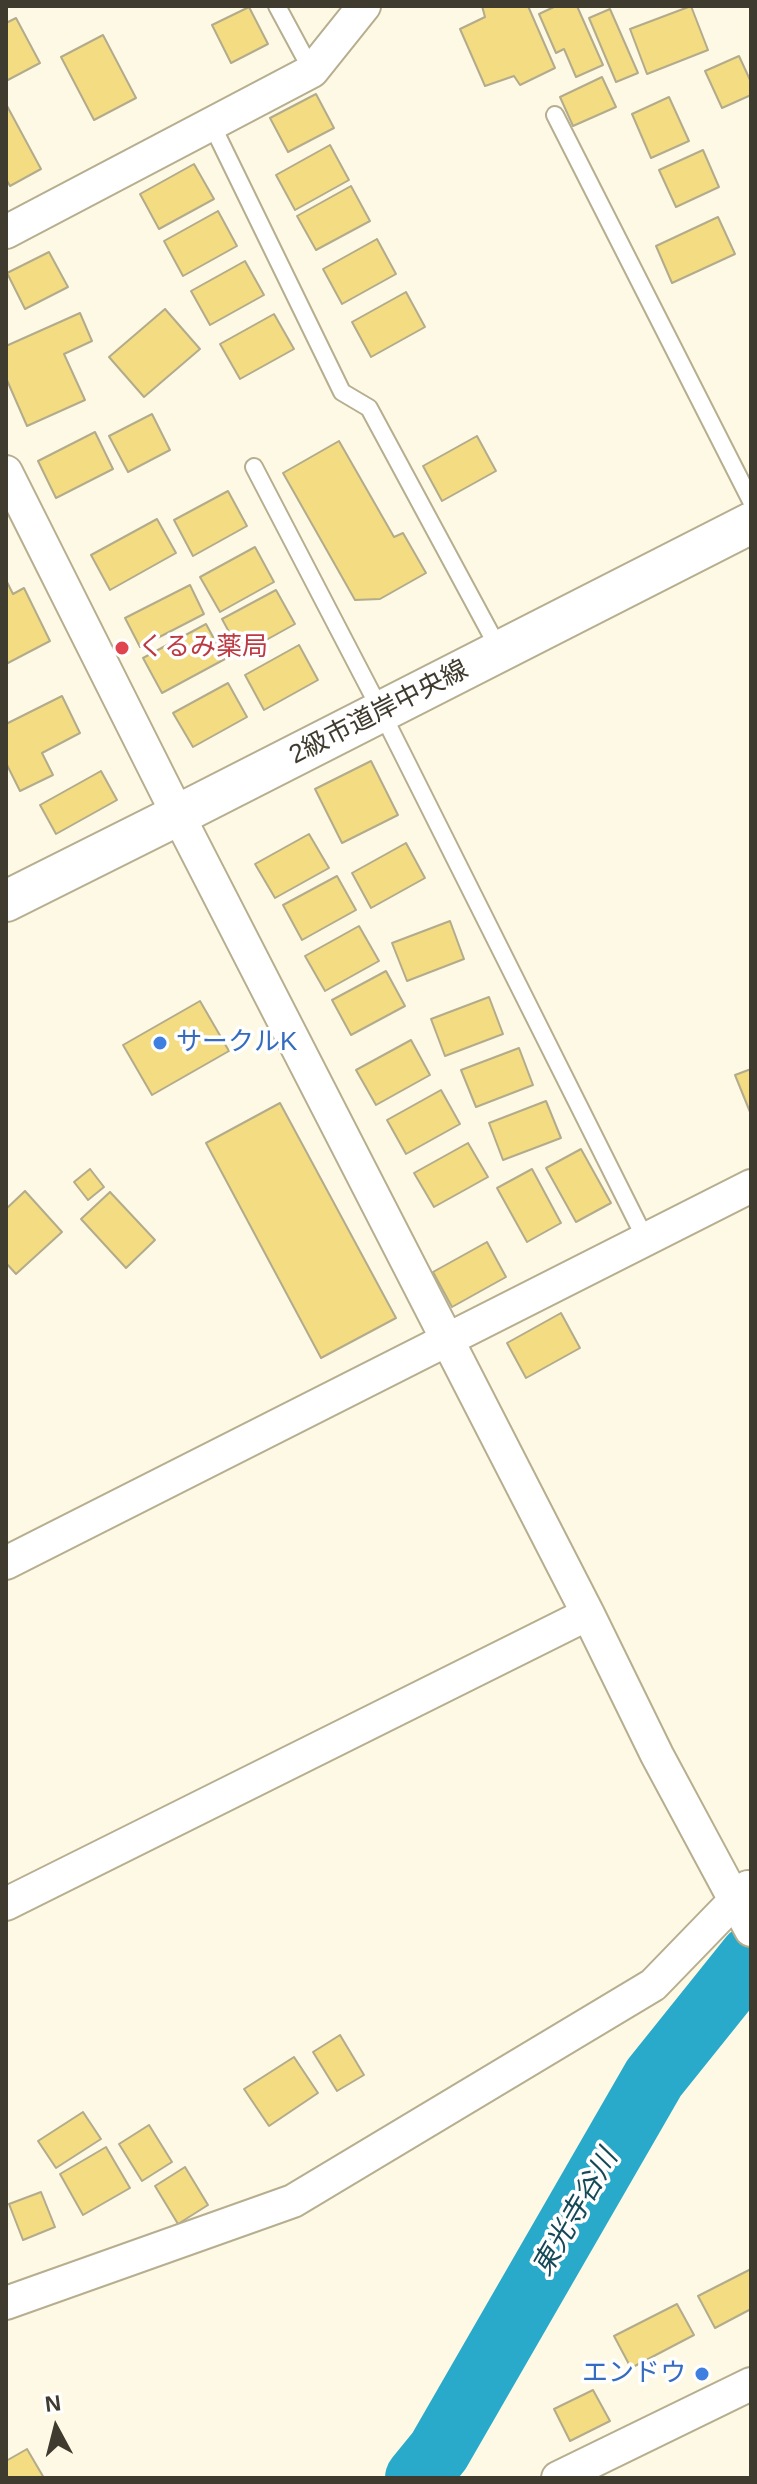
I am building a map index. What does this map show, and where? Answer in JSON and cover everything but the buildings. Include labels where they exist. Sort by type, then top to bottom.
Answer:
[{"type":"street","points":[[6,232],[312,71],[364,6]]},
{"type":"street","points":[[6,472],[657,1755],[745,1907],[653,1985],[293,2201],[6,2303]]},
{"type":"street","name":"2級市道岸中央線","points":[[6,901],[751,523]]},
{"type":"street","points":[[6,1563],[751,1186]]},
{"type":"street","points":[[6,1904],[588,1614]]},
{"type":"street","points":[[558,2478],[751,2384]]},
{"type":"lane","points":[[277,6],[312,71]]},
{"type":"lane","points":[[555,115],[751,501]]},
{"type":"lane","points":[[212,125],[342,392],[369,408],[500,651]]},
{"type":"lane","points":[[254,467],[381,711],[646,1240]]},
{"type":"waterway","name":"東光寺谷川","points":[[417,2478],[439,2451],[654,2078],[751,1957]]},
{"type":"place","name":"くるみ薬局","points":[[122,648]]},
{"type":"place","name":"サークルK","points":[[160,1043]]},
{"type":"place","name":"エンドウ","points":[[702,2374]]}]
